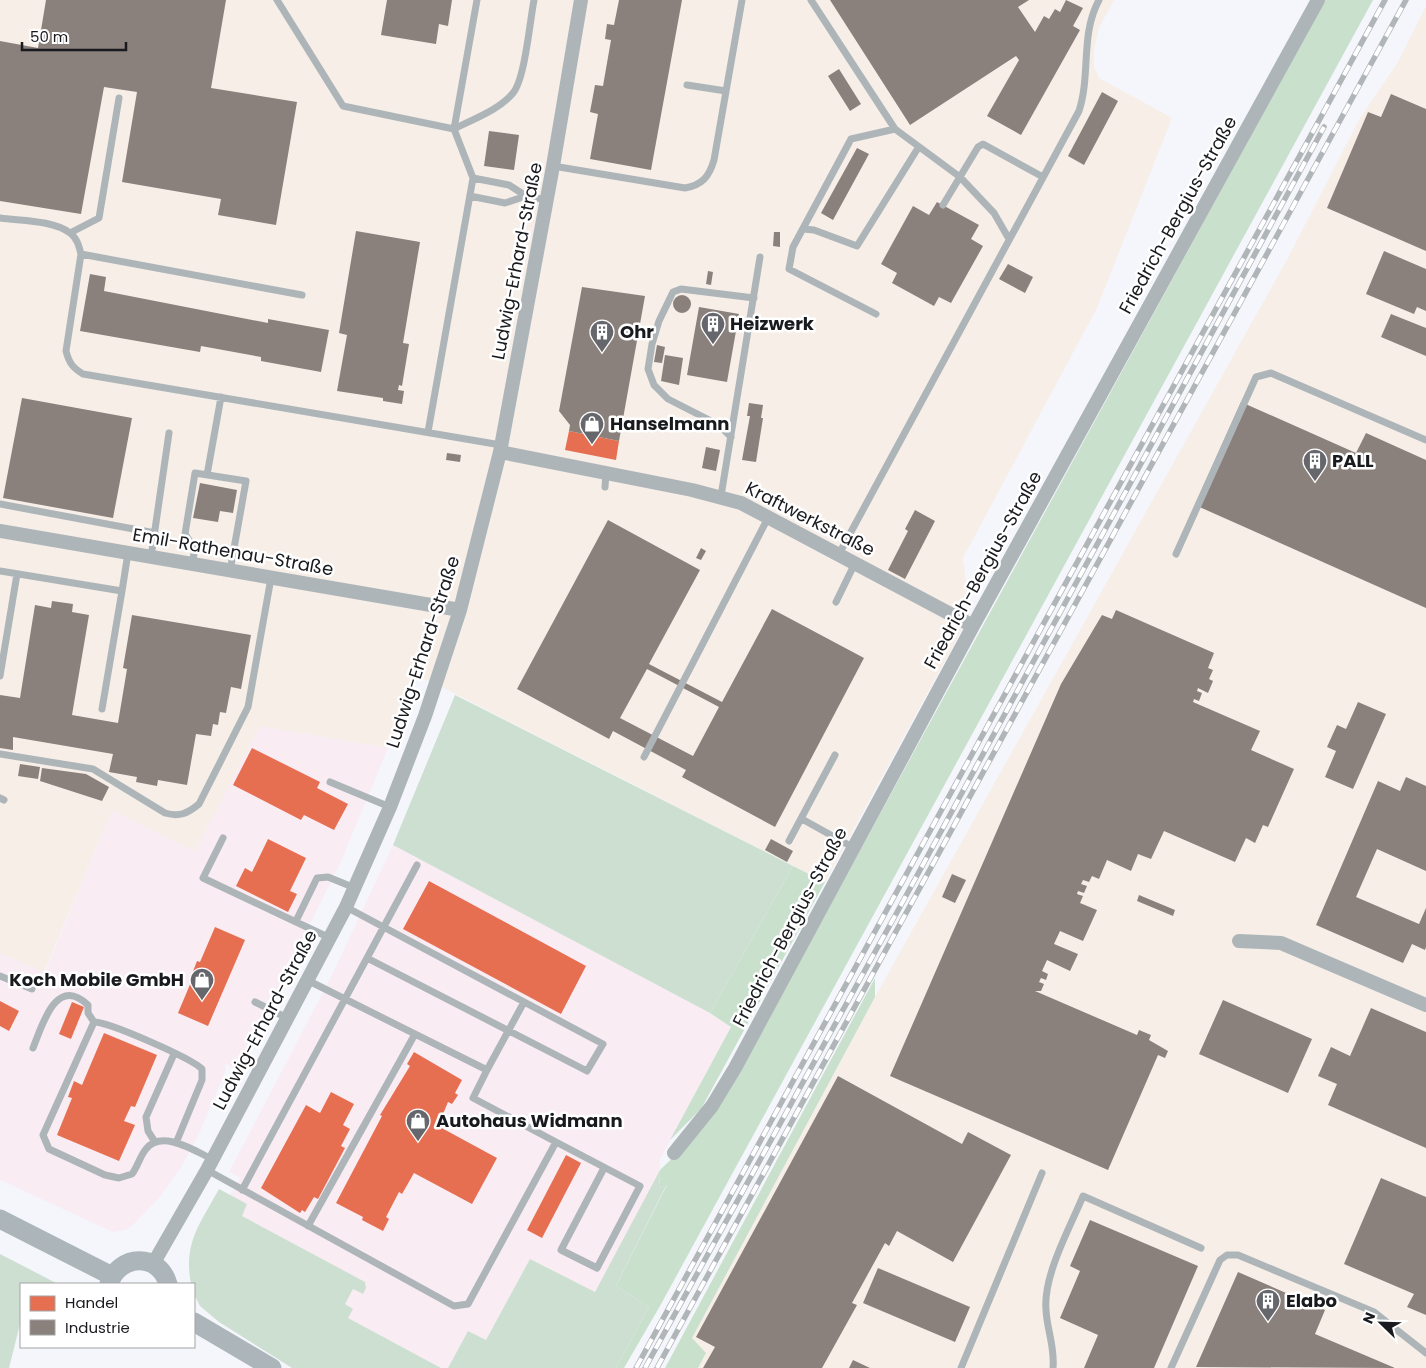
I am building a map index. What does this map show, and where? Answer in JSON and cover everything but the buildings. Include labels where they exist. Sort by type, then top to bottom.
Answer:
[{"type":"main road","points":[[0,1219],[111,1280],[126,1263],[135,1260],[153,1264],[161,1270],[168,1283]]},
{"type":"main road","points":[[195,1323],[272,1368]]},
{"type":"street","name":"Ludwig-Erhard-Straße","points":[[153,1264],[209,1165],[346,907],[390,807],[425,716],[460,610],[501,449],[547,200],[581,0]]},
{"type":"street","name":"Friedrich-Bergius-Straße","points":[[674,1153],[712,1106],[735,1068],[973,626],[1318,0]]},
{"type":"street","name":"Kraftwerkstraße","points":[[501,449],[721,496],[769,516],[973,626]]},
{"type":"street","name":"Emil-Rathenau-Straße","points":[[0,531],[460,610]]},
{"type":"street","points":[[1239,940],[1281,943],[1426,1005]]},
{"type":"lane","points":[[277,0],[343,106],[454,129],[502,103],[514,92],[520,79],[534,0]]},
{"type":"lane","points":[[428,432],[473,178],[454,129],[476,0]]},
{"type":"lane","points":[[553,166],[685,188],[696,186],[705,180],[711,171],[742,0]]},
{"type":"lane","points":[[811,0],[895,129],[918,148],[960,177],[994,213],[1009,239]]},
{"type":"lane","points":[[839,554],[1078,111],[1083,97],[1088,25],[1099,0]]},
{"type":"lane","points":[[687,85],[726,91]]},
{"type":"lane","points":[[70,233],[99,218],[119,98]]},
{"type":"lane","points":[[876,314],[789,269],[793,247],[851,139],[895,129]]},
{"type":"lane","points":[[943,205],[978,147],[983,144],[1043,177]]},
{"type":"lane","points":[[803,229],[814,230],[857,246],[918,148]]},
{"type":"lane","points":[[473,178],[509,185],[526,196],[547,200]]},
{"type":"lane","points":[[470,196],[506,203],[526,196]]},
{"type":"lane","points":[[0,218],[52,226],[70,233],[79,242],[81,254],[66,351],[68,361],[74,369],[83,374],[428,432],[501,449]]},
{"type":"lane","points":[[81,254],[302,295]]},
{"type":"lane","points":[[721,496],[760,257]]},
{"type":"lane","points":[[731,437],[719,425],[668,399],[654,385],[648,369],[652,344],[658,321],[673,292],[680,289],[754,298]]},
{"type":"lane","points":[[1176,554],[1256,377],[1271,373],[1426,440]]},
{"type":"lane","points":[[207,475],[221,397]]},
{"type":"lane","points":[[151,557],[169,434]]},
{"type":"lane","points":[[605,487],[606,472]]},
{"type":"lane","points":[[192,564],[195,549],[184,534],[195,473],[246,481],[230,571]]},
{"type":"lane","points":[[0,504],[155,532]]},
{"type":"lane","points":[[644,757],[769,516]]},
{"type":"lane","points":[[102,709],[128,553]]},
{"type":"lane","points":[[836,602],[856,562]]},
{"type":"lane","points":[[0,571],[122,591]]},
{"type":"lane","points":[[0,676],[17,574]]},
{"type":"lane","points":[[0,754],[93,769],[165,813],[175,816],[188,813],[199,804],[248,707],[271,578]]},
{"type":"lane","points":[[790,841],[835,755]]},
{"type":"lane","points":[[330,782],[390,807]]},
{"type":"lane","points":[[802,819],[854,848]]},
{"type":"lane","points":[[223,838],[203,878],[330,938]]},
{"type":"lane","points":[[242,1190],[417,864]]},
{"type":"lane","points":[[296,921],[317,878],[328,877],[355,888]]},
{"type":"lane","points":[[346,907],[603,1044],[587,1071],[366,958]]},
{"type":"lane","points":[[0,976],[32,989]]},
{"type":"lane","points":[[307,980],[488,1070]]},
{"type":"lane","points":[[33,1048],[50,1008],[58,999],[66,995],[83,1000],[88,1005],[88,1013],[94,1022],[106,1024],[199,1066],[203,1074],[176,1143]]},
{"type":"lane","points":[[255,1002],[287,1018]]},
{"type":"lane","points":[[524,1002],[473,1098],[640,1186],[597,1268],[561,1250],[604,1168]]},
{"type":"lane","points":[[94,1022],[90,1027],[43,1135],[46,1145],[54,1152],[105,1175],[119,1178],[132,1174],[146,1149],[155,1142],[176,1143],[242,1190],[454,1306],[468,1304],[556,1142]]},
{"type":"lane","points":[[308,1226],[415,1034]]},
{"type":"lane","points":[[155,1142],[148,1131],[146,1117],[174,1054]]},
{"type":"lane","points":[[961,1368],[1042,1173]]},
{"type":"lane","points":[[1053,1368],[1054,1354],[1045,1309],[1050,1277],[1083,1196],[1201,1248]]},
{"type":"lane","points":[[1171,1368],[1220,1260],[1227,1256],[1238,1255],[1374,1312],[1426,1354]]},
{"type":"shaded area","points":[[0,0],[1114,0],[1099,28],[1094,50],[1094,67],[1099,78],[1172,118],[1097,308],[963,558],[970,615],[825,882],[436,684],[415,676],[388,748],[260,726],[195,851],[112,810],[44,972],[0,953]]},
{"type":"shaded area","points":[[1426,6],[1426,1368],[698,1368],[706,1353],[692,1338],[875,997],[1289,256],[1360,118],[1398,62]]},
{"type":"shaded area","points":[[260,726],[388,748],[339,866],[237,1070],[226,1064],[225,1072],[198,1136],[181,1167],[160,1197],[132,1226],[125,1230],[113,1232],[0,1180],[0,953],[45,972],[112,810],[195,851]]},
{"type":"shaded area","points":[[393,845],[710,1013],[731,1027],[660,1159],[660,1170],[595,1292],[530,1259],[486,1340],[468,1331],[448,1368],[441,1368],[348,1318],[345,1304],[353,1289],[362,1294],[366,1288],[365,1282],[241,1216],[247,1204],[230,1196],[240,1178],[229,1172],[331,977]]},
{"type":"green space","points":[[1325,0],[1373,0],[660,1306],[624,1368],[616,1368],[649,1307],[616,1286],[667,1185],[659,1188],[660,1170],[689,1142],[817,929]]},
{"type":"green space","points":[[455,695],[793,866],[710,1013],[393,845]]},
{"type":"green space","points":[[793,866],[825,882],[701,1109],[670,1140],[731,1027],[710,1013]]},
{"type":"green space","points":[[875,978],[875,997],[692,1338],[706,1353],[698,1368],[665,1368]]},
{"type":"green space","points":[[660,1170],[659,1188],[667,1184],[616,1286],[649,1307],[616,1368],[448,1368],[468,1331],[486,1340],[530,1259],[595,1292]]},
{"type":"green space","points":[[219,1189],[247,1204],[242,1216],[365,1282],[366,1288],[363,1294],[353,1289],[345,1304],[353,1309],[348,1318],[441,1368],[292,1368],[219,1322],[200,1306],[195,1296],[195,1283],[191,1283],[189,1257],[191,1245]]},
{"type":"green space","points":[[0,1254],[56,1283],[20,1283],[20,1324],[9,1368],[0,1368]]},
{"type":"railway","points":[[636,1368],[1385,0]]},
{"type":"railway","points":[[657,1368],[1406,0]]},
{"type":"railway","points":[[645,1368],[901,905],[1324,127]]},
{"type":"place","name":"Heizwerk","points":[[713,345]]},
{"type":"place","name":"Ohr","points":[[602,353]]},
{"type":"place","name":"Hanselmann","points":[[592,445]]},
{"type":"place","name":"PALL","points":[[1315,482]]},
{"type":"place","name":"Koch Mobile GmbH","points":[[202,1001]]},
{"type":"place","name":"Autohaus Widmann","points":[[418,1142]]},
{"type":"place","name":"Elabo","points":[[1268,1322]]}]
